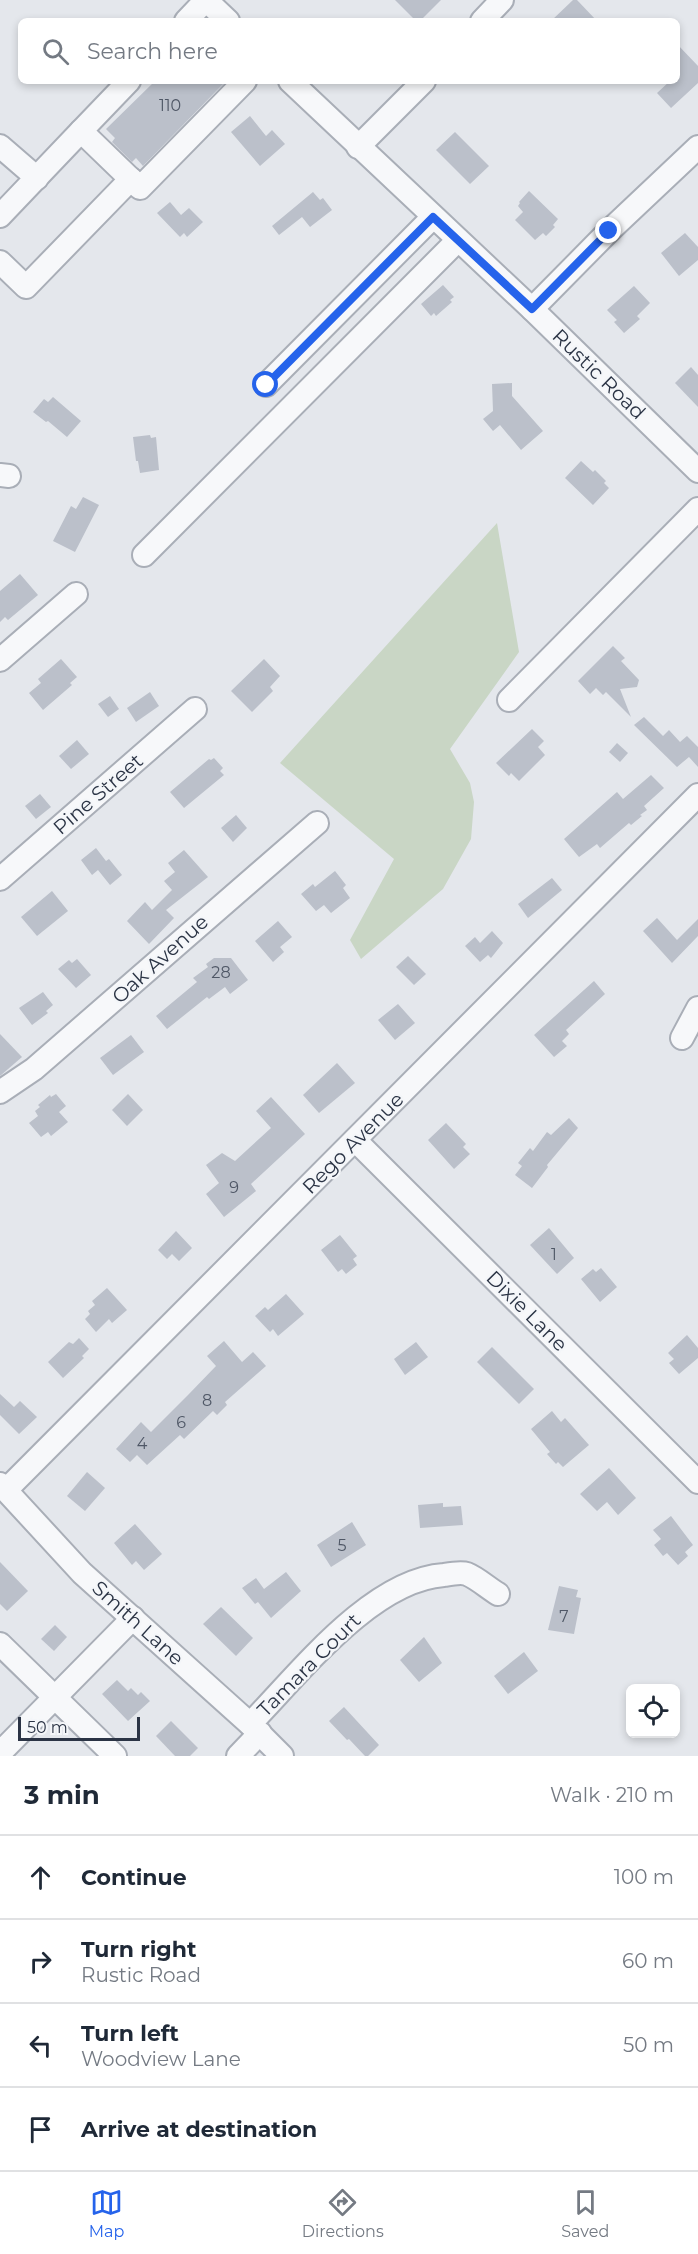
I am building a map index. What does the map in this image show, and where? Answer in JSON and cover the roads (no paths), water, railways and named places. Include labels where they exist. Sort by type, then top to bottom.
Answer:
[{"type":"street","points":[[485,18],[502,0]]},
{"type":"street","points":[[189,18],[209,1],[225,18]]},
{"type":"street","points":[[0,216],[126,84]]},
{"type":"street","points":[[81,131],[140,188],[241,84]]},
{"type":"street","name":"Rustic Road","points":[[293,84],[532,309],[698,471]]},
{"type":"street","points":[[358,147],[421,84]]},
{"type":"street","points":[[0,146],[37,178]]},
{"type":"street","points":[[532,309],[609,231],[698,147]]},
{"type":"street","points":[[0,262],[26,287],[130,179]]},
{"type":"street","points":[[266,385],[433,217]]},
{"type":"street","points":[[144,555],[458,240]]},
{"type":"street","points":[[509,700],[698,509]]},
{"type":"street","points":[[0,660],[76,594]]},
{"type":"street","name":"Pine Street","points":[[0,879],[195,709]]},
{"type":"street","name":"Rego Avenue","points":[[3,1487],[355,1140],[563,928],[698,795]]},
{"type":"street","name":"Oak Avenue","points":[[0,1092],[34,1069],[316,823]]},
{"type":"street","points":[[682,1038],[698,1008]]},
{"type":"street","name":"Dixie Lane","points":[[355,1140],[698,1482]]},
{"type":"street","name":"Smith Lane","points":[[3,1487],[82,1573],[255,1728],[282,1756]]},
{"type":"street","name":"Tamara Court","points":[[238,1756],[255,1728],[344,1627],[366,1608],[396,1590],[436,1576],[466,1573],[498,1594]]},
{"type":"street","points":[[0,1754],[133,1618]]},
{"type":"street","points":[[0,1644],[115,1756]]}]
